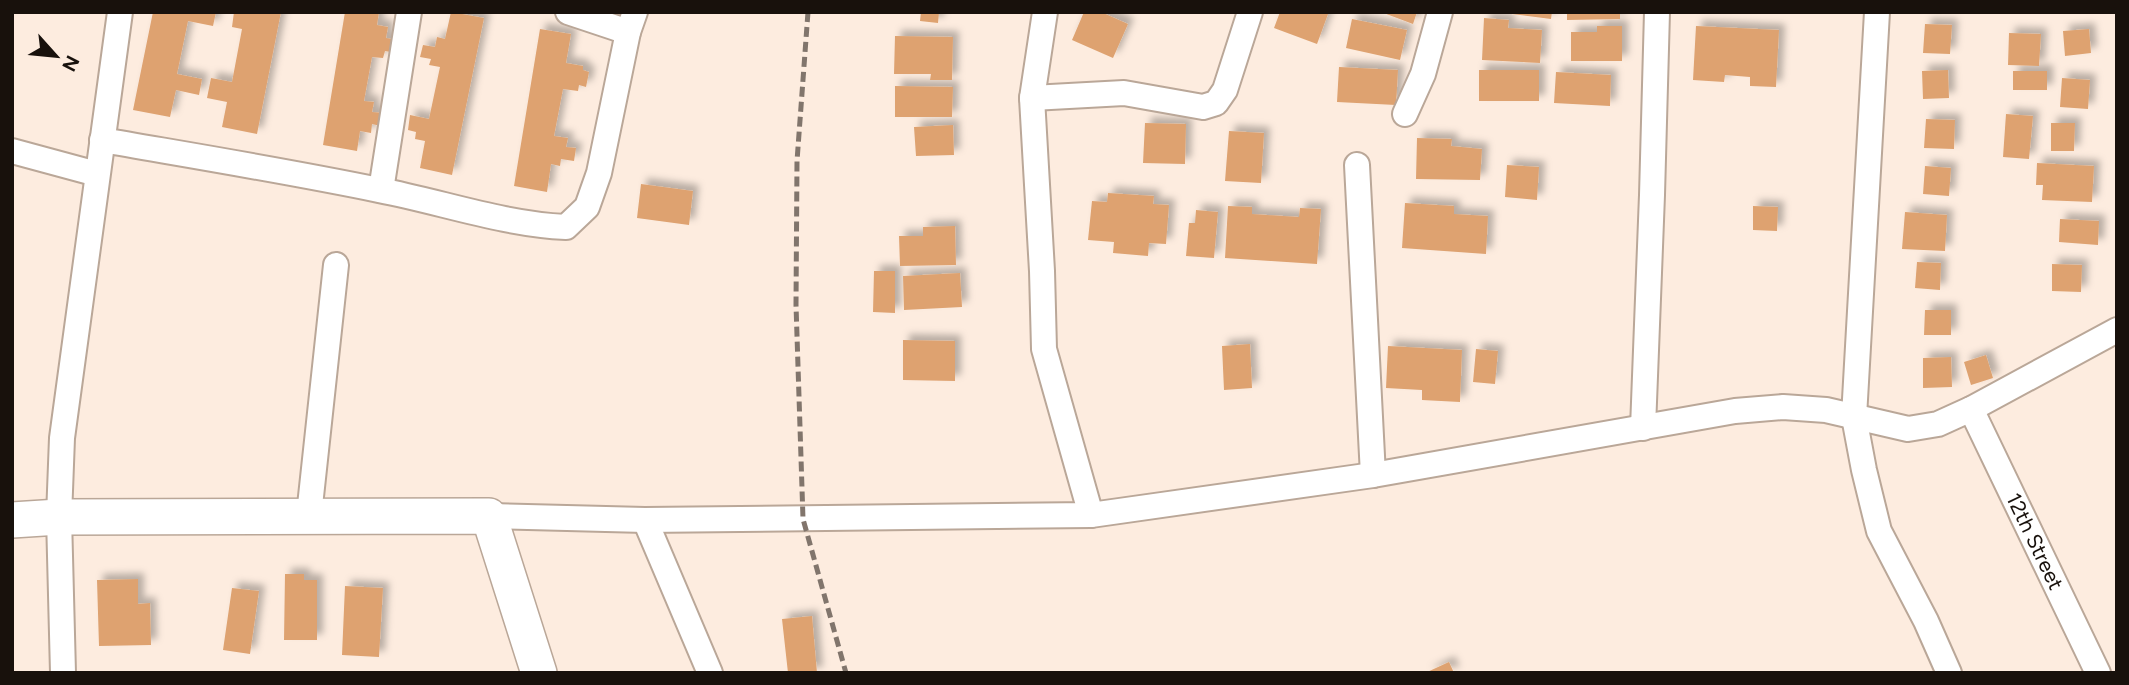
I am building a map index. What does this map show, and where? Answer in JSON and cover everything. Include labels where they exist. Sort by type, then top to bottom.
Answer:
[{"type":"street","points":[[63,673],[59,517],[62,438],[120,12]]},
{"type":"street","points":[[381,190],[408,12]]},
{"type":"street","points":[[102,139],[381,190],[537,226],[566,227],[587,208],[599,173],[632,22],[568,12]]},
{"type":"street","points":[[1045,12],[1032,98],[1044,349],[1091,514]]},
{"type":"street","points":[[1032,98],[1124,93],[1203,107],[1216,103],[1225,90],[1250,12]]},
{"type":"street","points":[[1405,114],[1423,74],[1440,12]]},
{"type":"street","points":[[1643,428],[1657,12]]},
{"type":"street","points":[[1877,12],[1854,417],[1879,531],[1926,621],[1949,673]]},
{"type":"street","points":[[12,151],[97,174]]},
{"type":"street","points":[[1357,165],[1373,475]]},
{"type":"street","points":[[309,515],[336,265]]},
{"type":"street","points":[[12,520],[59,517],[309,515],[645,520],[1091,514],[1373,475],[1735,411],[1783,407],[1826,410],[1908,429],[1938,424],[2117,330]]},
{"type":"street","name":"12th Street","points":[[1971,409],[2098,673]]},
{"type":"street","points":[[489,516],[539,673]]},
{"type":"street","points":[[645,520],[710,673]]},
{"type":"building","points":[[153,12],[216,12],[213,26],[188,21],[177,74],[202,79],[199,95],[176,90],[170,117],[133,110]]},
{"type":"building","points":[[234,12],[281,12],[257,134],[222,127],[227,102],[207,98],[211,78],[232,82],[242,29],[232,27]]},
{"type":"building","points":[[345,12],[379,12],[377,25],[388,27],[386,38],[399,40],[397,53],[385,51],[383,58],[372,57],[364,101],[374,102],[372,112],[383,113],[381,126],[372,124],[371,133],[360,131],[357,151],[323,145]]},
{"type":"building","points":[[451,12],[484,18],[452,175],[420,168],[425,141],[415,139],[416,132],[408,130],[410,115],[429,119],[440,67],[429,65],[431,59],[420,57],[423,45],[435,47],[437,37],[445,39]]},
{"type":"building","points":[[921,12],[939,12],[938,23],[920,21]]},
{"type":"building","points":[[1084,12],[1101,12],[1128,24],[1113,58],[1072,40]]},
{"type":"building","points":[[1280,12],[1328,14],[1317,44],[1274,28]]},
{"type":"building","points":[[1381,12],[1417,12],[1413,24]]},
{"type":"building","points":[[1512,12],[1552,12],[1551,19]]},
{"type":"building","points":[[1567,12],[1620,12],[1620,19],[1567,20]]},
{"type":"building","points":[[1484,18],[1509,20],[1508,28],[1542,30],[1540,63],[1482,60]]},
{"type":"building","points":[[1352,19],[1407,30],[1400,60],[1346,48]]},
{"type":"building","points":[[1925,24],[1952,25],[1950,54],[1923,53]]},
{"type":"building","points":[[1597,26],[1622,26],[1622,61],[1571,61],[1571,32],[1597,32]]},
{"type":"building","points":[[1696,26],[1779,30],[1776,87],[1750,86],[1750,77],[1725,75],[1724,82],[1693,80]]},
{"type":"building","points":[[540,29],[571,34],[566,63],[583,66],[583,70],[589,72],[586,87],[579,85],[578,91],[563,89],[554,136],[568,138],[566,147],[576,148],[574,161],[561,159],[560,166],[551,164],[547,192],[514,186]]},
{"type":"building","points":[[2089,29],[2091,53],[2065,56],[2063,31]]},
{"type":"building","points":[[2009,33],[2041,34],[2039,66],[2008,65]]},
{"type":"building","points":[[895,36],[953,37],[952,80],[930,80],[931,74],[894,74]]},
{"type":"building","points":[[1339,67],[1398,70],[1396,105],[1337,102]]},
{"type":"building","points":[[1479,70],[1539,70],[1539,101],[1479,101]]},
{"type":"building","points":[[1948,70],[1949,98],[1923,99],[1922,71]]},
{"type":"building","points":[[2013,71],[2047,71],[2047,90],[2013,90]]},
{"type":"building","points":[[1556,72],[1611,75],[1610,106],[1554,103]]},
{"type":"building","points":[[2062,78],[2090,80],[2088,109],[2060,107]]},
{"type":"building","points":[[895,86],[953,87],[952,117],[895,117]]},
{"type":"building","points":[[2006,114],[2033,116],[2029,159],[2003,157]]},
{"type":"building","points":[[1926,119],[1955,120],[1954,149],[1924,148]]},
{"type":"building","points":[[1145,123],[1186,124],[1185,164],[1143,163]]},
{"type":"building","points":[[2051,123],[2075,123],[2074,151],[2051,151]]},
{"type":"building","points":[[953,125],[954,155],[916,156],[914,127]]},
{"type":"building","points":[[1229,131],[1264,133],[1261,183],[1225,181]]},
{"type":"building","points":[[1417,138],[1452,139],[1451,146],[1482,149],[1480,180],[1416,179]]},
{"type":"building","points":[[2037,163],[2094,166],[2092,202],[2042,200],[2043,185],[2036,185]]},
{"type":"building","points":[[1507,165],[1539,167],[1537,200],[1505,197]]},
{"type":"building","points":[[1925,166],[1951,168],[1949,196],[1923,194]]},
{"type":"building","points":[[641,184],[693,191],[689,225],[637,218]]},
{"type":"building","points":[[1108,193],[1154,196],[1153,204],[1169,205],[1166,244],[1149,243],[1148,256],[1113,253],[1114,242],[1088,240],[1092,201],[1107,202]]},
{"type":"building","points":[[1405,203],[1454,206],[1454,214],[1488,216],[1486,254],[1402,248]]},
{"type":"building","points":[[1228,206],[1252,207],[1252,214],[1299,217],[1300,208],[1321,209],[1317,264],[1225,258]]},
{"type":"building","points":[[1753,206],[1778,207],[1777,231],[1753,230]]},
{"type":"building","points":[[1196,210],[1218,212],[1214,258],[1186,256],[1189,223],[1195,223]]},
{"type":"building","points":[[1905,212],[1947,215],[1945,251],[1902,249]]},
{"type":"building","points":[[2060,219],[2099,221],[2098,245],[2059,242]]},
{"type":"building","points":[[955,226],[956,265],[900,266],[899,236],[923,236],[923,227]]},
{"type":"building","points":[[1917,262],[1941,263],[1940,290],[1915,288]]},
{"type":"building","points":[[2052,264],[2082,265],[2081,292],[2052,291]]},
{"type":"building","points":[[874,271],[895,271],[895,313],[873,312]]},
{"type":"building","points":[[960,273],[962,307],[904,310],[903,276]]},
{"type":"building","points":[[1925,310],[1951,310],[1951,335],[1924,335]]},
{"type":"building","points":[[903,340],[955,341],[955,381],[903,380]]},
{"type":"building","points":[[1250,344],[1252,388],[1224,390],[1222,346]]},
{"type":"building","points":[[1388,346],[1462,350],[1460,402],[1422,400],[1422,390],[1386,388]]},
{"type":"building","points":[[1476,349],[1498,351],[1495,384],[1473,382]]},
{"type":"building","points":[[1986,355],[1993,378],[1971,385],[1964,362]]},
{"type":"building","points":[[1951,357],[1952,387],[1923,388],[1923,358]]},
{"type":"building","points":[[285,574],[304,574],[304,580],[317,580],[317,640],[284,640]]},
{"type":"building","points":[[138,579],[138,604],[150,603],[151,645],[99,646],[97,580]]},
{"type":"building","points":[[345,586],[383,588],[379,657],[342,655]]},
{"type":"building","points":[[232,588],[259,591],[250,654],[223,650]]},
{"type":"building","points":[[812,616],[817,673],[788,673],[782,619]]},
{"type":"building","points":[[1449,662],[1454,673],[1425,673]]},
{"type":"railway","points":[[808,12],[797,161],[796,305],[803,519],[846,673]]}]
